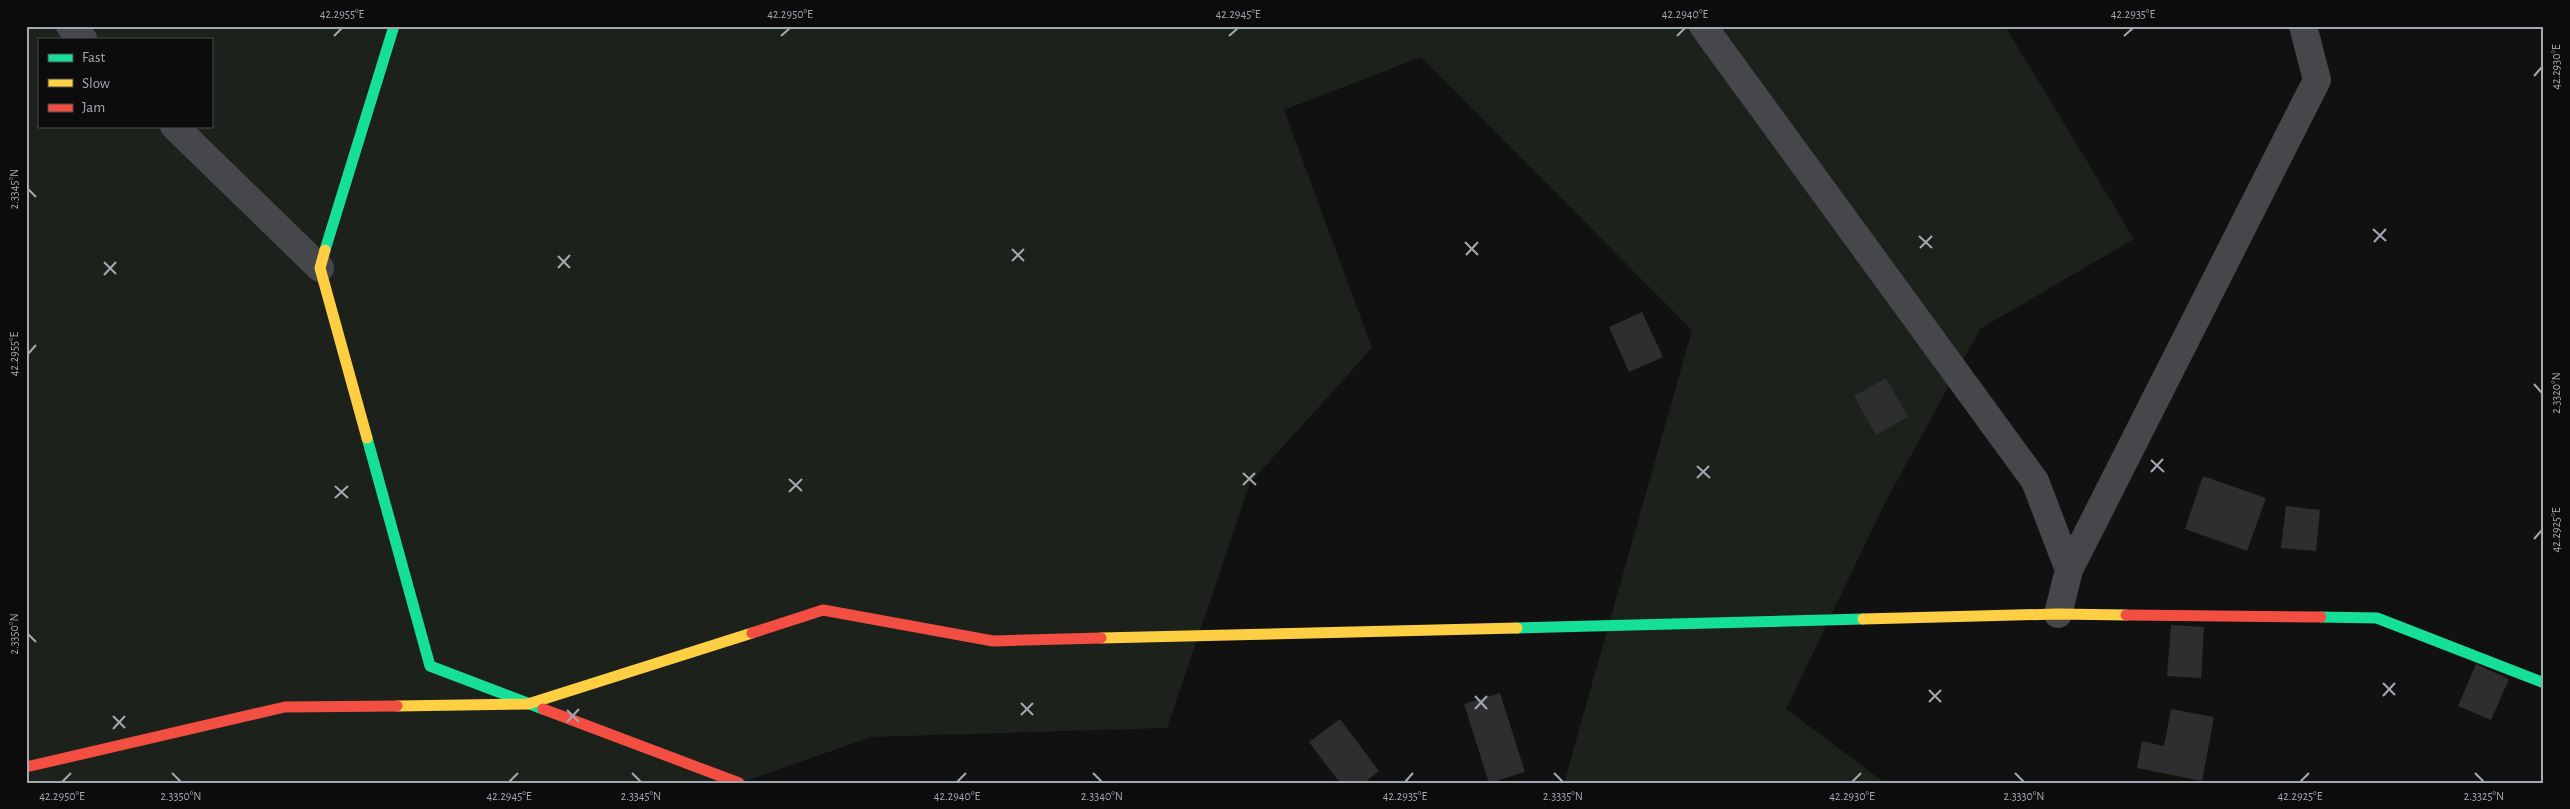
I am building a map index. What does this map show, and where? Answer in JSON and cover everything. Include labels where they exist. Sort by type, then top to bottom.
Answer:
[{"type":"street","points":[[70,26],[82,38]]},
{"type":"street","points":[[320,268],[394,26]]},
{"type":"street","points":[[1702,26],[2036,480],[2069,570]]},
{"type":"street","points":[[2058,614],[2069,570],[2317,80],[2303,26]]},
{"type":"street","points":[[176,128],[320,268],[430,666],[739,783]]},
{"type":"street","points":[[26,767],[285,707],[528,704],[823,610],[993,640],[2058,614],[2378,618],[2544,683]]},
{"type":"shaded area","points":[[26,26],[2005,26],[2134,239],[1980,329],[1886,501],[1786,709],[1885,783],[1564,783],[1692,330],[1421,57],[1284,110],[1372,348],[1250,483],[1167,728],[871,737],[740,783],[26,783]]},
{"type":"building","points":[[1642,312],[1663,357],[1629,372],[1609,327]]},
{"type":"building","points":[[1886,378],[1908,417],[1876,435],[1854,396]]},
{"type":"building","points":[[2203,476],[2266,498],[2247,551],[2185,529]]},
{"type":"building","points":[[2286,506],[2320,510],[2316,551],[2281,548]]},
{"type":"building","points":[[2171,625],[2204,627],[2201,678],[2167,676]]},
{"type":"building","points":[[2476,664],[2509,679],[2491,720],[2458,706]]},
{"type":"building","points":[[1500,693],[1525,772],[1489,783],[1464,704]]},
{"type":"building","points":[[2171,709],[2214,717],[2202,781],[2137,768],[2142,741],[2164,746]]},
{"type":"building","points":[[1340,719],[1379,771],[1364,783],[1340,783],[1309,742]]},
{"type":"traffic: fast","points":[[325,250],[394,26]]},
{"type":"traffic: fast","points":[[367,438],[430,666],[543,709]]},
{"type":"traffic: fast","points":[[2321,617],[2377,618],[2544,683]]},
{"type":"traffic: fast","points":[[1517,628],[1863,619]]},
{"type":"traffic: slow","points":[[325,250],[320,268],[367,438]]},
{"type":"traffic: slow","points":[[1863,619],[2058,614],[2126,615]]},
{"type":"traffic: slow","points":[[1101,638],[1517,628]]},
{"type":"traffic: slow","points":[[397,706],[528,704],[752,633]]},
{"type":"traffic: jam","points":[[752,633],[823,610],[993,641],[1101,638]]},
{"type":"traffic: jam","points":[[2126,615],[2321,617]]},
{"type":"traffic: jam","points":[[26,767],[285,707],[397,706]]},
{"type":"traffic: jam","points":[[543,709],[739,783]]}]
